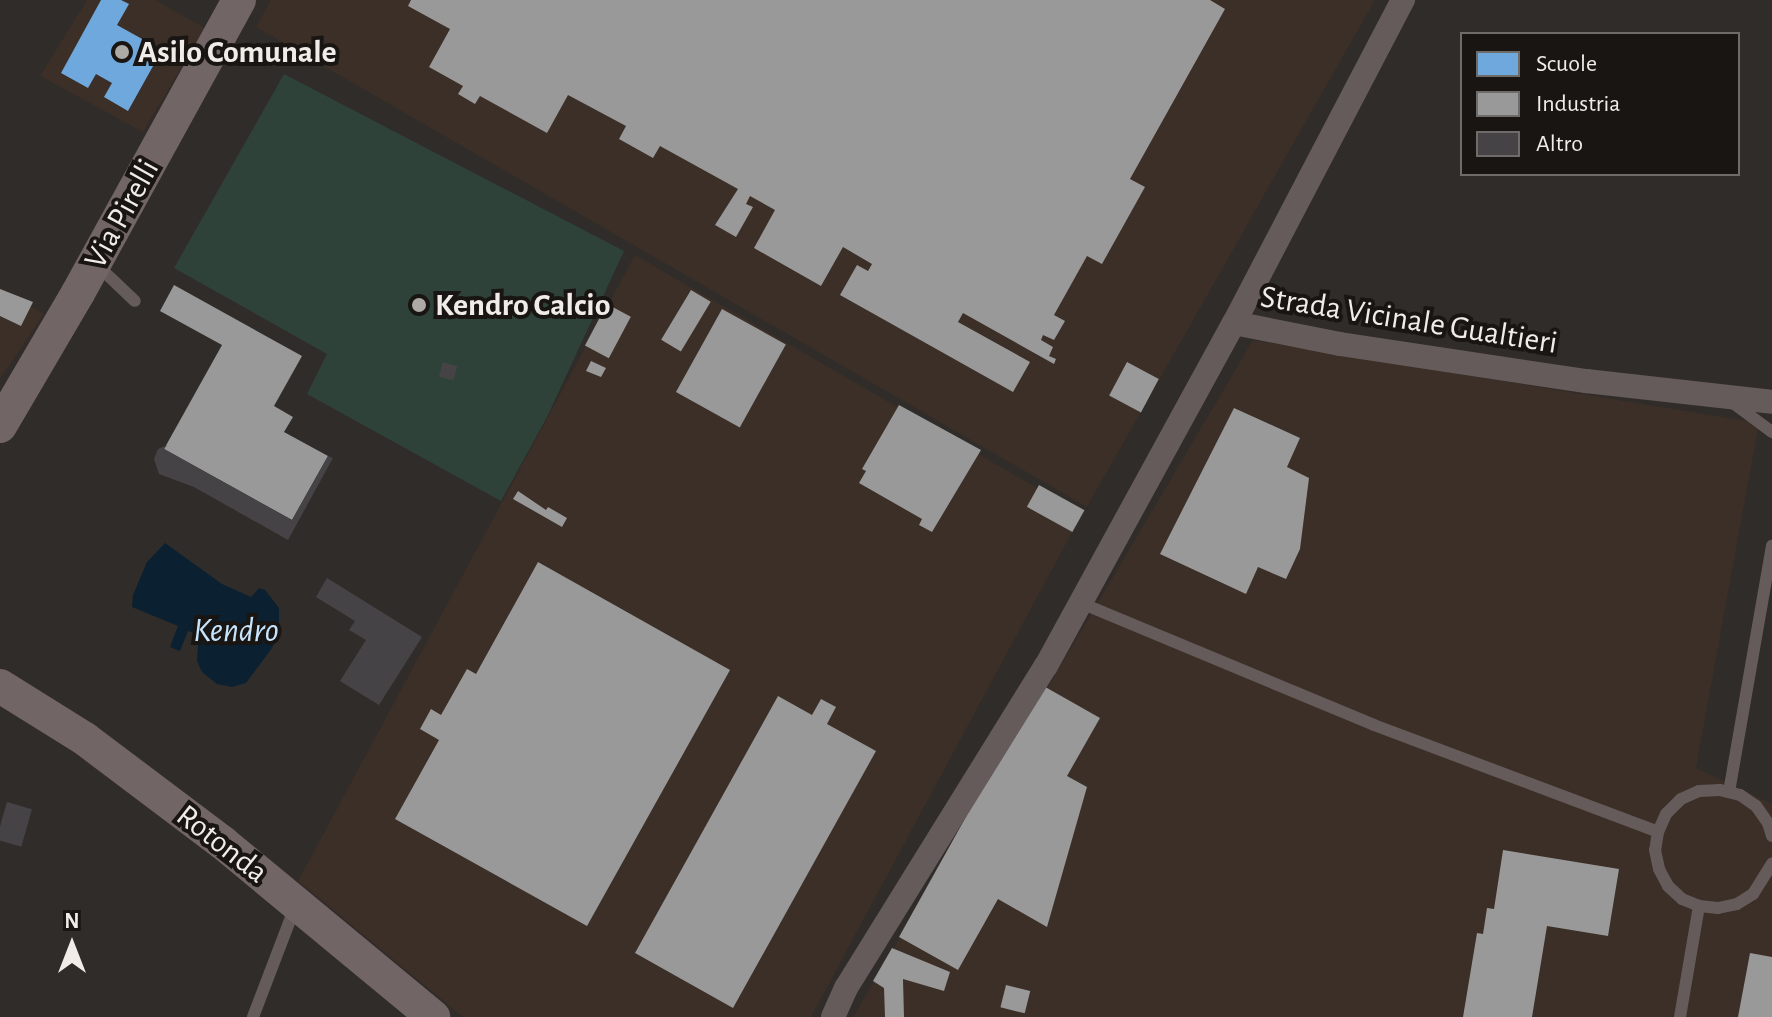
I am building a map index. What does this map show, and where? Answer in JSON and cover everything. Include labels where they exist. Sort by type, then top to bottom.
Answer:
[{"type":"main road","name":"Via Pirelli","points":[[0,426],[95,263],[239,0]]},
{"type":"main road","name":"Rotonda","points":[[0,686],[85,739],[223,843],[433,1017]]},
{"type":"street","points":[[1234,323],[1403,0]]},
{"type":"street","name":"Strada Vicinale Gualtieri","points":[[833,1017],[846,988],[1046,666],[1234,323],[1340,344],[1586,381],[1772,402]]},
{"type":"lane","points":[[95,263],[135,301]]},
{"type":"lane","points":[[1722,394],[1772,432]]},
{"type":"lane","points":[[1729,792],[1772,546]]},
{"type":"lane","points":[[1081,603],[1374,725],[1658,832]]},
{"type":"lane","points":[[1772,836],[1768,823],[1756,806],[1729,792],[1699,791],[1681,799],[1666,814],[1655,850],[1663,878],[1682,899],[1699,906],[1718,908],[1737,904],[1753,894],[1772,864]]},
{"type":"lane","points":[[253,1017],[296,904]]},
{"type":"lane","points":[[1680,1017],[1699,906]]},
{"type":"shaded area","name":"Asilo Comunale","points":[[87,0],[155,0],[205,28],[143,132],[40,76]]},
{"type":"shaded area","points":[[271,0],[1375,0],[1087,507],[256,27]]},
{"type":"shaded area","points":[[635,255],[1082,514],[811,1017],[463,1017],[298,881]]},
{"type":"shaded area","points":[[0,288],[44,314],[0,379]]},
{"type":"shaded area","points":[[1253,340],[1759,423],[1696,768],[1772,804],[1772,1017],[853,1017]]},
{"type":"green space","name":"Kendro Calcio","points":[[284,74],[624,251],[547,417],[501,501],[307,394],[327,354],[174,268]]},
{"type":"water","name":"Kendro","points":[[165,543],[222,584],[251,597],[259,588],[265,590],[279,608],[279,630],[272,648],[246,683],[232,687],[217,684],[202,672],[197,661],[198,645],[192,639],[195,633],[188,631],[180,651],[170,647],[178,626],[132,607],[133,595],[147,562]]},
{"type":"building: Scuole","points":[[101,0],[121,0],[129,4],[117,25],[162,50],[128,111],[104,97],[112,83],[96,74],[88,88],[61,73]]},
{"type":"building: Industria","points":[[411,0],[1210,0],[1225,9],[1130,179],[1145,187],[1102,264],[1087,256],[1054,315],[1065,321],[1054,340],[1043,335],[1041,340],[1053,347],[1049,356],[1056,359],[1054,364],[963,313],[958,322],[1030,362],[1013,392],[840,295],[857,265],[868,271],[872,264],[843,247],[821,286],[754,248],[775,210],[750,196],[746,204],[753,207],[736,237],[715,225],[738,189],[660,146],[653,158],[619,139],[626,126],[568,95],[547,133],[480,96],[475,104],[458,94],[463,86],[429,67],[450,29],[408,6]]},
{"type":"building: Industria","name":"Kendro","points":[[174,285],[302,356],[274,406],[293,417],[284,432],[328,456],[292,520],[164,449],[222,345],[160,311]]},
{"type":"building: Industria","points":[[0,289],[33,302],[21,326],[0,316]]},
{"type":"building: Industria","points":[[691,290],[711,302],[681,352],[661,340]]},
{"type":"building: Industria","points":[[607,304],[631,317],[609,358],[585,345]]},
{"type":"building: Industria","points":[[722,309],[786,344],[740,427],[676,392]]},
{"type":"building: Industria","points":[[591,361],[606,368],[601,377],[586,371]]},
{"type":"building: Industria","points":[[1127,362],[1159,379],[1141,412],[1109,396]]},
{"type":"building: Industria","points":[[899,405],[981,450],[932,532],[919,525],[922,519],[859,483],[866,471],[862,469]]},
{"type":"building: Industria","points":[[1234,408],[1300,438],[1287,467],[1309,478],[1300,549],[1286,579],[1258,567],[1246,594],[1160,554]]},
{"type":"building: Industria","points":[[1039,485],[1084,510],[1072,532],[1027,507]]},
{"type":"building: Industria","points":[[518,491],[546,510],[548,507],[567,518],[562,527],[513,499]]},
{"type":"building: Industria","points":[[538,562],[730,670],[587,926],[395,819],[439,740],[420,729],[431,709],[441,715],[467,669],[476,674]]},
{"type":"building: Industria","points":[[1040,684],[1100,718],[1067,776],[1087,787],[1047,927],[998,899],[958,970],[899,937]]},
{"type":"building: Industria","points":[[778,696],[812,715],[821,699],[836,707],[827,724],[876,751],[733,1008],[635,953]]},
{"type":"building: Industria","points":[[1503,850],[1619,869],[1608,936],[1547,926],[1532,1017],[1463,1017],[1477,933],[1483,934],[1487,908],[1494,909]]},
{"type":"building: Industria","points":[[892,948],[950,972],[944,991],[903,979],[904,1017],[885,1017],[884,988],[873,981]]},
{"type":"building: Industria","points":[[1750,953],[1772,957],[1772,1017],[1738,1017]]},
{"type":"building: Industria","points":[[1006,985],[1030,991],[1025,1013],[1000,1007]]},
{"type":"building: Altro","points":[[443,362],[457,366],[453,381],[439,376]]},
{"type":"building: Altro","points":[[167,445],[164,449],[292,520],[328,456],[333,458],[288,540],[194,487],[159,474],[154,459],[158,449]]},
{"type":"building: Altro","points":[[327,578],[422,637],[379,705],[340,681],[366,640],[349,630],[355,621],[316,597]]},
{"type":"building: Altro","points":[[7,802],[32,809],[21,847],[0,841],[0,826]]},
{"type":"place","name":"Asilo Comunale","points":[[122,52]]},
{"type":"place","name":"Kendro Calcio","points":[[419,305]]}]
